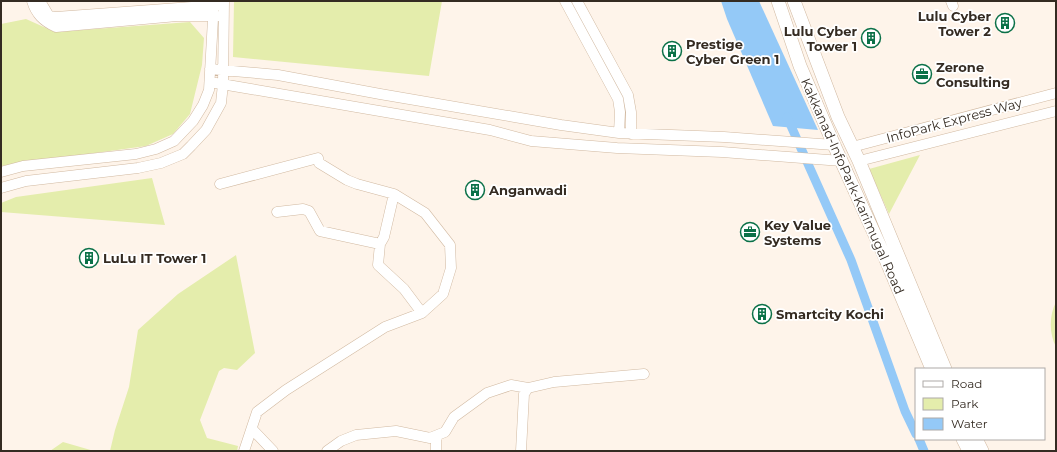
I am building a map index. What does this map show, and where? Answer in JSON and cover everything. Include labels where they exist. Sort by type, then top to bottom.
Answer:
[{"type":"main road","name":"Kakkanad-InfoPark-Karimugal Road","points":[[778,1],[828,144],[842,161],[884,255],[932,368]]},
{"type":"main road","name":"Kakkanad-InfoPark-Karimugal Road","points":[[794,1],[838,116],[859,161],[945,368]]},
{"type":"main road","points":[[963,440],[969,451]]},
{"type":"main road","points":[[976,440],[982,451]]},
{"type":"street","points":[[32,1],[35,10],[47,18],[56,27],[177,16],[224,16]]},
{"type":"street","points":[[40,1],[47,18]]},
{"type":"street","points":[[565,1],[618,99],[620,112],[619,133]]},
{"type":"street","points":[[577,1],[628,95],[631,112],[630,134]]},
{"type":"street","points":[[1,172],[23,166],[136,154],[174,141],[193,121],[207,98],[210,90],[213,3]]},
{"type":"street","points":[[1,188],[26,181],[138,168],[172,159],[183,154],[209,126],[221,103],[223,84],[224,3],[47,18]]},
{"type":"street","points":[[210,69],[278,75],[554,124],[619,133],[724,137],[828,144]]},
{"type":"street","points":[[210,82],[490,130],[531,141],[597,145],[617,148],[722,152],[842,161]]},
{"type":"street","name":"InfoPark Express Way","points":[[852,147],[1056,93]]},
{"type":"street","name":"InfoPark Express Way","points":[[859,161],[1056,111]]},
{"type":"street","points":[[220,184],[318,158],[320,164],[347,180],[394,194],[425,213],[450,245],[451,268],[443,294],[422,313],[385,327],[286,390],[257,412],[244,451]]},
{"type":"street","points":[[394,194],[384,236],[380,244],[378,265],[404,290],[422,313]]},
{"type":"street","points":[[277,212],[303,209],[309,211],[320,231],[380,244]]},
{"type":"street","points":[[327,451],[341,441],[356,435],[396,431],[430,438],[436,436],[445,432],[454,417],[487,393],[512,385],[528,388],[554,382],[644,374]]},
{"type":"street","points":[[521,451],[524,394],[528,388]]},
{"type":"street","points":[[252,429],[273,451]]},
{"type":"street","points":[[436,436],[436,451]]},
{"type":"green space","points":[[234,1],[442,1],[429,76],[233,57]]},
{"type":"green space","points":[[26,19],[55,32],[190,22],[204,38],[202,65],[190,114],[173,134],[146,146],[1,166],[1,24]]},
{"type":"green space","points":[[920,155],[889,214],[869,169]]},
{"type":"green space","points":[[152,178],[165,225],[1,212],[1,203],[16,197]]},
{"type":"green space","points":[[236,255],[255,353],[237,370],[224,368],[219,371],[200,420],[207,438],[238,446],[237,451],[110,451],[129,387],[138,330],[178,294]]},
{"type":"green space","points":[[1056,302],[1056,347],[1052,336],[1051,319]]},
{"type":"green space","points":[[63,442],[94,451],[50,451]]},
{"type":"water","points":[[721,1],[759,1],[818,130],[773,126],[727,19]]},
{"type":"waterway","points":[[787,117],[851,260],[905,411],[915,432]]},
{"type":"waterway","points":[[919,440],[924,451]]},
{"type":"place","name":"Lulu Cyber Tower 2","points":[[1005,23]]},
{"type":"place","name":"Lulu Cyber Tower 1","points":[[871,38]]},
{"type":"place","name":"Prestige Cyber Green 1","points":[[672,51]]},
{"type":"place","name":"Zerone Consulting","points":[[922,74]]},
{"type":"place","name":"Anganwadi","points":[[475,190]]},
{"type":"place","name":"Key Value Systems","points":[[750,232]]},
{"type":"place","name":"LuLu IT Tower 1","points":[[89,258]]},
{"type":"place","name":"Smartcity Kochi","points":[[762,314]]}]
